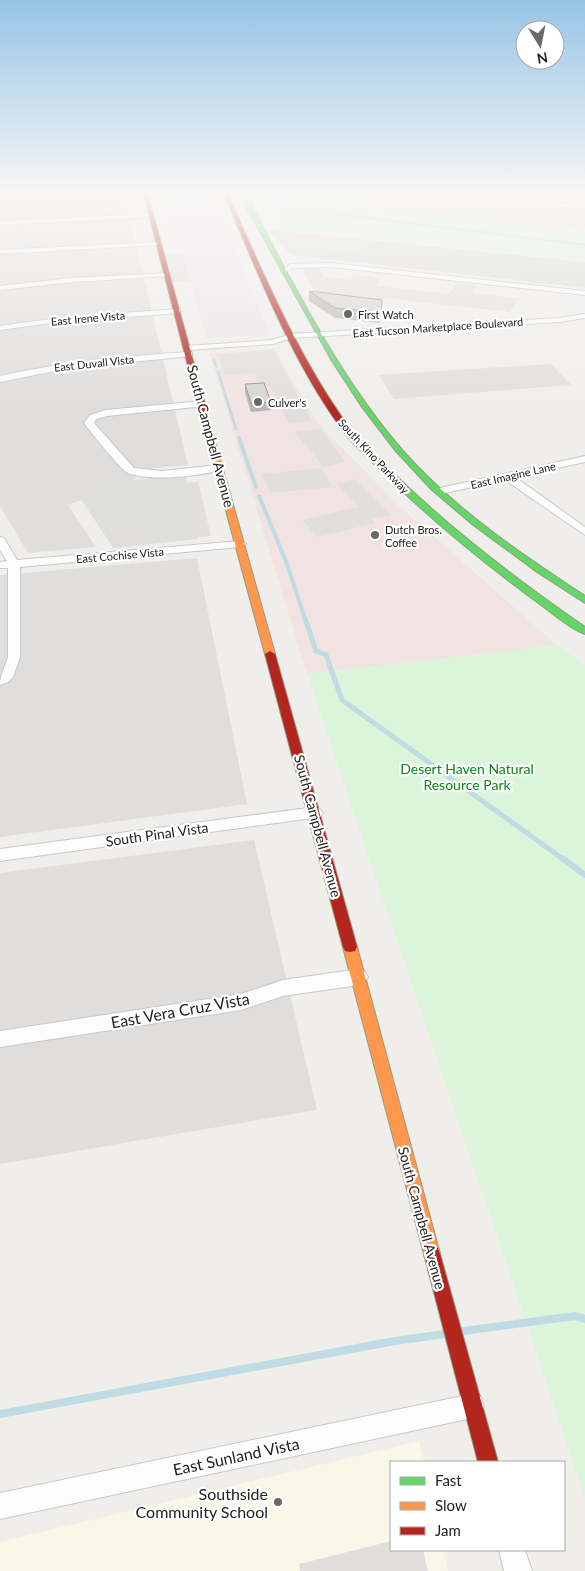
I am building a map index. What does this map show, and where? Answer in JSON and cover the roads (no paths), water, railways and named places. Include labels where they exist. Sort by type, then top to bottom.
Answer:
[{"type":"main road","name":"South Campbell Avenue","points":[[164,265],[218,468],[359,977],[488,1461]]},
{"type":"main road","name":"South Kino Parkway","points":[[258,265],[322,396],[352,436],[394,480],[457,537],[511,580],[585,630]]},
{"type":"main road","name":"South Kino Parkway","points":[[281,265],[345,380],[376,425],[412,465],[495,538],[582,597]]},
{"type":"main road","points":[[457,537],[468,534],[474,535],[544,586],[582,597]]},
{"type":"street","points":[[284,271],[291,266],[318,265]]},
{"type":"street","points":[[334,265],[585,293]]},
{"type":"street","points":[[0,288],[73,280],[167,274]]},
{"type":"street","name":"East Irene Vista","points":[[0,328],[58,320],[177,311]]},
{"type":"street","name":"East Tucson Marketplace Boulevard","points":[[320,338],[560,320],[585,316]]},
{"type":"street","name":"East Tucson Marketplace Boulevard","points":[[320,338],[585,324]]},
{"type":"street","name":"East Duvall Vista","points":[[0,379],[45,368],[84,362],[320,338]]},
{"type":"street","points":[[202,404],[119,411],[88,416],[90,426],[130,470],[152,474],[218,468]]},
{"type":"street","name":"East Imagine Lane","points":[[440,491],[585,459]]},
{"type":"street","points":[[506,476],[585,532]]},
{"type":"street","points":[[0,540],[14,564],[14,657],[12,668],[5,683]]},
{"type":"street","name":"East Cochise Vista","points":[[0,565],[240,544]]},
{"type":"street","name":"South Pinal Vista","points":[[0,855],[314,813]]},
{"type":"street","name":"East Vera Cruz Vista","points":[[0,1039],[241,1002],[283,988],[359,977]]},
{"type":"street","name":"East Sunland Vista","points":[[0,1506],[472,1406]]},
{"type":"street","points":[[512,1551],[518,1571]]},
{"type":"waterway","points":[[214,359],[216,366]]},
{"type":"waterway","points":[[218,372],[236,429]]},
{"type":"waterway","points":[[239,438],[256,487]]},
{"type":"waterway","points":[[259,496],[287,564],[306,622]]},
{"type":"waterway","points":[[306,621],[316,651],[326,655],[342,700],[563,859]]},
{"type":"waterway","points":[[562,858],[585,875]]},
{"type":"waterway","points":[[463,1331],[575,1316],[585,1319]]},
{"type":"waterway","points":[[0,1414],[395,1341],[445,1334]]},
{"type":"place","name":"First Watch","points":[[348,314]]},
{"type":"place","name":"Culver's","points":[[258,402]]},
{"type":"place","name":"Dutch Bros. Coffee","points":[[375,535]]},
{"type":"place","name":"Southside Community School","points":[[278,1502]]},
{"type":"park label","name":"Desert Haven Natural Resource Park","points":[[467,776]]}]
